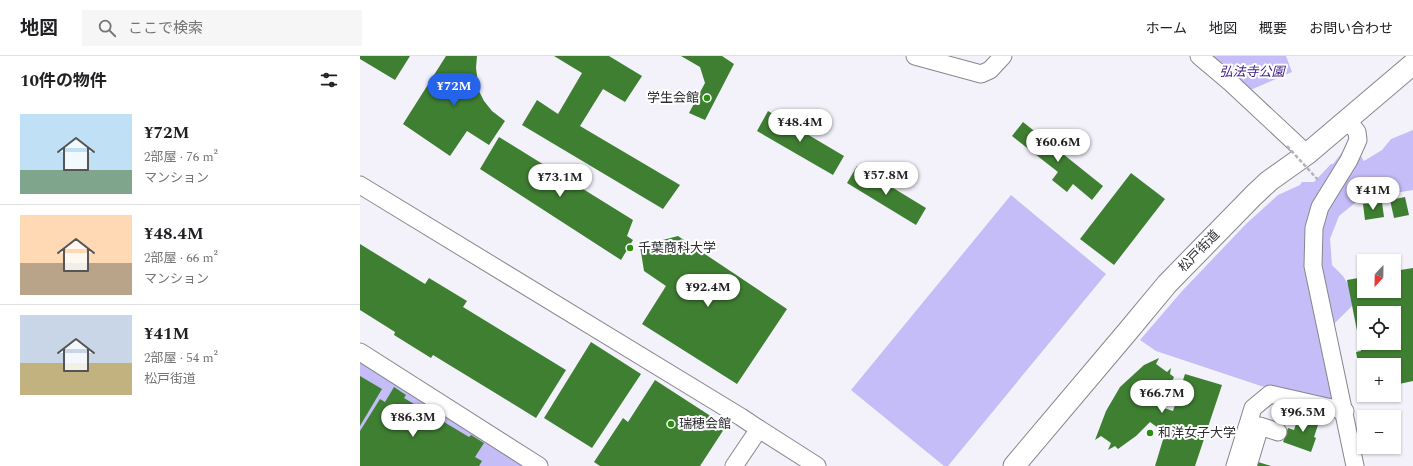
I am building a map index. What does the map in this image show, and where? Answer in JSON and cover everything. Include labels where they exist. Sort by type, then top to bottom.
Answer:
[{"type":"main road","name":"松戸街道","points":[[1014,466],[1166,284],[1254,195],[1269,181],[1307,154],[1413,64]]},
{"type":"street","points":[[915,56],[981,74],[990,70],[1002,56]]},
{"type":"street","points":[[1199,56],[1231,83],[1307,154]]},
{"type":"street","points":[[1348,119],[1357,132],[1358,140],[1349,160],[1320,207],[1314,228],[1313,266],[1345,411],[1355,466]]},
{"type":"street","points":[[360,185],[741,417],[817,466]]},
{"type":"street","points":[[360,352],[539,466]]},
{"type":"street","points":[[1235,466],[1253,408],[1270,394],[1345,411]]},
{"type":"street","points":[[1248,466],[1260,426],[1278,432]]},
{"type":"street","points":[[734,466],[759,429]]},
{"type":"path","points":[[1287,146],[1319,181]]},
{"type":"green space","name":"弘法寺公園","points":[[1209,56],[1286,56],[1292,72],[1248,91]]},
{"type":"green space","points":[[1413,130],[1413,190],[1360,199],[1339,216],[1330,239],[1332,265],[1343,276],[1352,291],[1352,306],[1321,337],[1334,398],[1325,402],[1261,386],[1156,351],[1140,340],[1183,290],[1247,223],[1278,195],[1300,185],[1302,182],[1314,182],[1331,164],[1333,164],[1351,141],[1364,161],[1382,150],[1391,139]]},
{"type":"green space","points":[[1011,195],[1106,274],[948,466],[944,466],[851,390]]},
{"type":"green space","points":[[360,355],[538,466],[360,466]]},
{"type":"building","points":[[360,56],[410,56],[395,80],[360,59]]},
{"type":"building","points":[[446,56],[477,56],[476,68],[479,91],[484,101],[492,111],[505,121],[489,145],[467,131],[450,156],[403,124]]},
{"type":"building","points":[[554,56],[609,56],[642,76],[625,102],[603,89],[580,126],[680,185],[663,209],[522,125],[537,100],[558,114],[582,73]]},
{"type":"building","name":"学生会館","points":[[681,56],[722,56],[734,64],[705,120],[689,113],[705,83],[700,67]]},
{"type":"building","points":[[768,111],[844,156],[833,175],[757,131]]},
{"type":"building","points":[[1023,122],[1103,186],[1092,200],[1073,184],[1067,192],[1052,180],[1058,172],[1012,136]]},
{"type":"building","points":[[499,137],[633,220],[627,236],[633,240],[621,260],[480,169]]},
{"type":"building","points":[[857,166],[926,208],[916,225],[847,183]]},
{"type":"building","points":[[1131,173],[1165,199],[1114,265],[1080,239]]},
{"type":"building","points":[[1405,197],[1409,215],[1394,218],[1390,200]]},
{"type":"building","points":[[1382,202],[1384,217],[1365,220],[1363,204]]},
{"type":"building","points":[[678,236],[787,309],[737,384],[642,324],[666,286],[644,271],[640,246]]},
{"type":"building","points":[[360,244],[425,284],[429,278],[467,301],[463,307],[566,370],[536,418],[433,355],[431,358],[394,335],[395,332],[360,310]]},
{"type":"building","points":[[1413,268],[1413,381],[1401,384],[1401,358],[1357,358],[1356,352],[1361,350],[1401,350],[1401,306],[1357,306],[1357,331],[1347,280],[1357,278],[1357,298],[1401,298],[1401,270]]},
{"type":"building","points":[[591,342],[641,374],[592,448],[544,418]]},
{"type":"building","points":[[1159,358],[1156,364],[1167,372],[1171,368],[1170,374],[1174,377],[1161,407],[1173,411],[1185,374],[1222,385],[1195,466],[1155,466],[1165,433],[1150,422],[1136,436],[1118,449],[1115,446],[1108,450],[1111,443],[1101,436],[1095,440],[1106,411],[1120,387],[1144,365]]},
{"type":"building","points":[[360,376],[382,389],[360,426]]},
{"type":"building","name":"瑞穂会館","points":[[655,380],[726,426],[700,466],[600,466],[594,462],[623,418],[628,422]]},
{"type":"building","points":[[394,387],[406,395],[404,398],[469,437],[471,435],[484,443],[475,457],[482,461],[479,466],[360,466],[360,431],[380,399],[385,402]]},
{"type":"building","points":[[1300,412],[1320,419],[1311,452],[1283,442],[1288,428],[1294,430]]},
{"type":"building","points":[[1258,462],[1271,466],[1257,466]]},
{"type":"place","name":"学生会館","points":[[707,98]]},
{"type":"place","name":"千葉商科大学","points":[[630,248]]},
{"type":"place","name":"瑞穂会館","points":[[671,424]]},
{"type":"place","name":"和洋女子大学","points":[[1150,433]]}]
